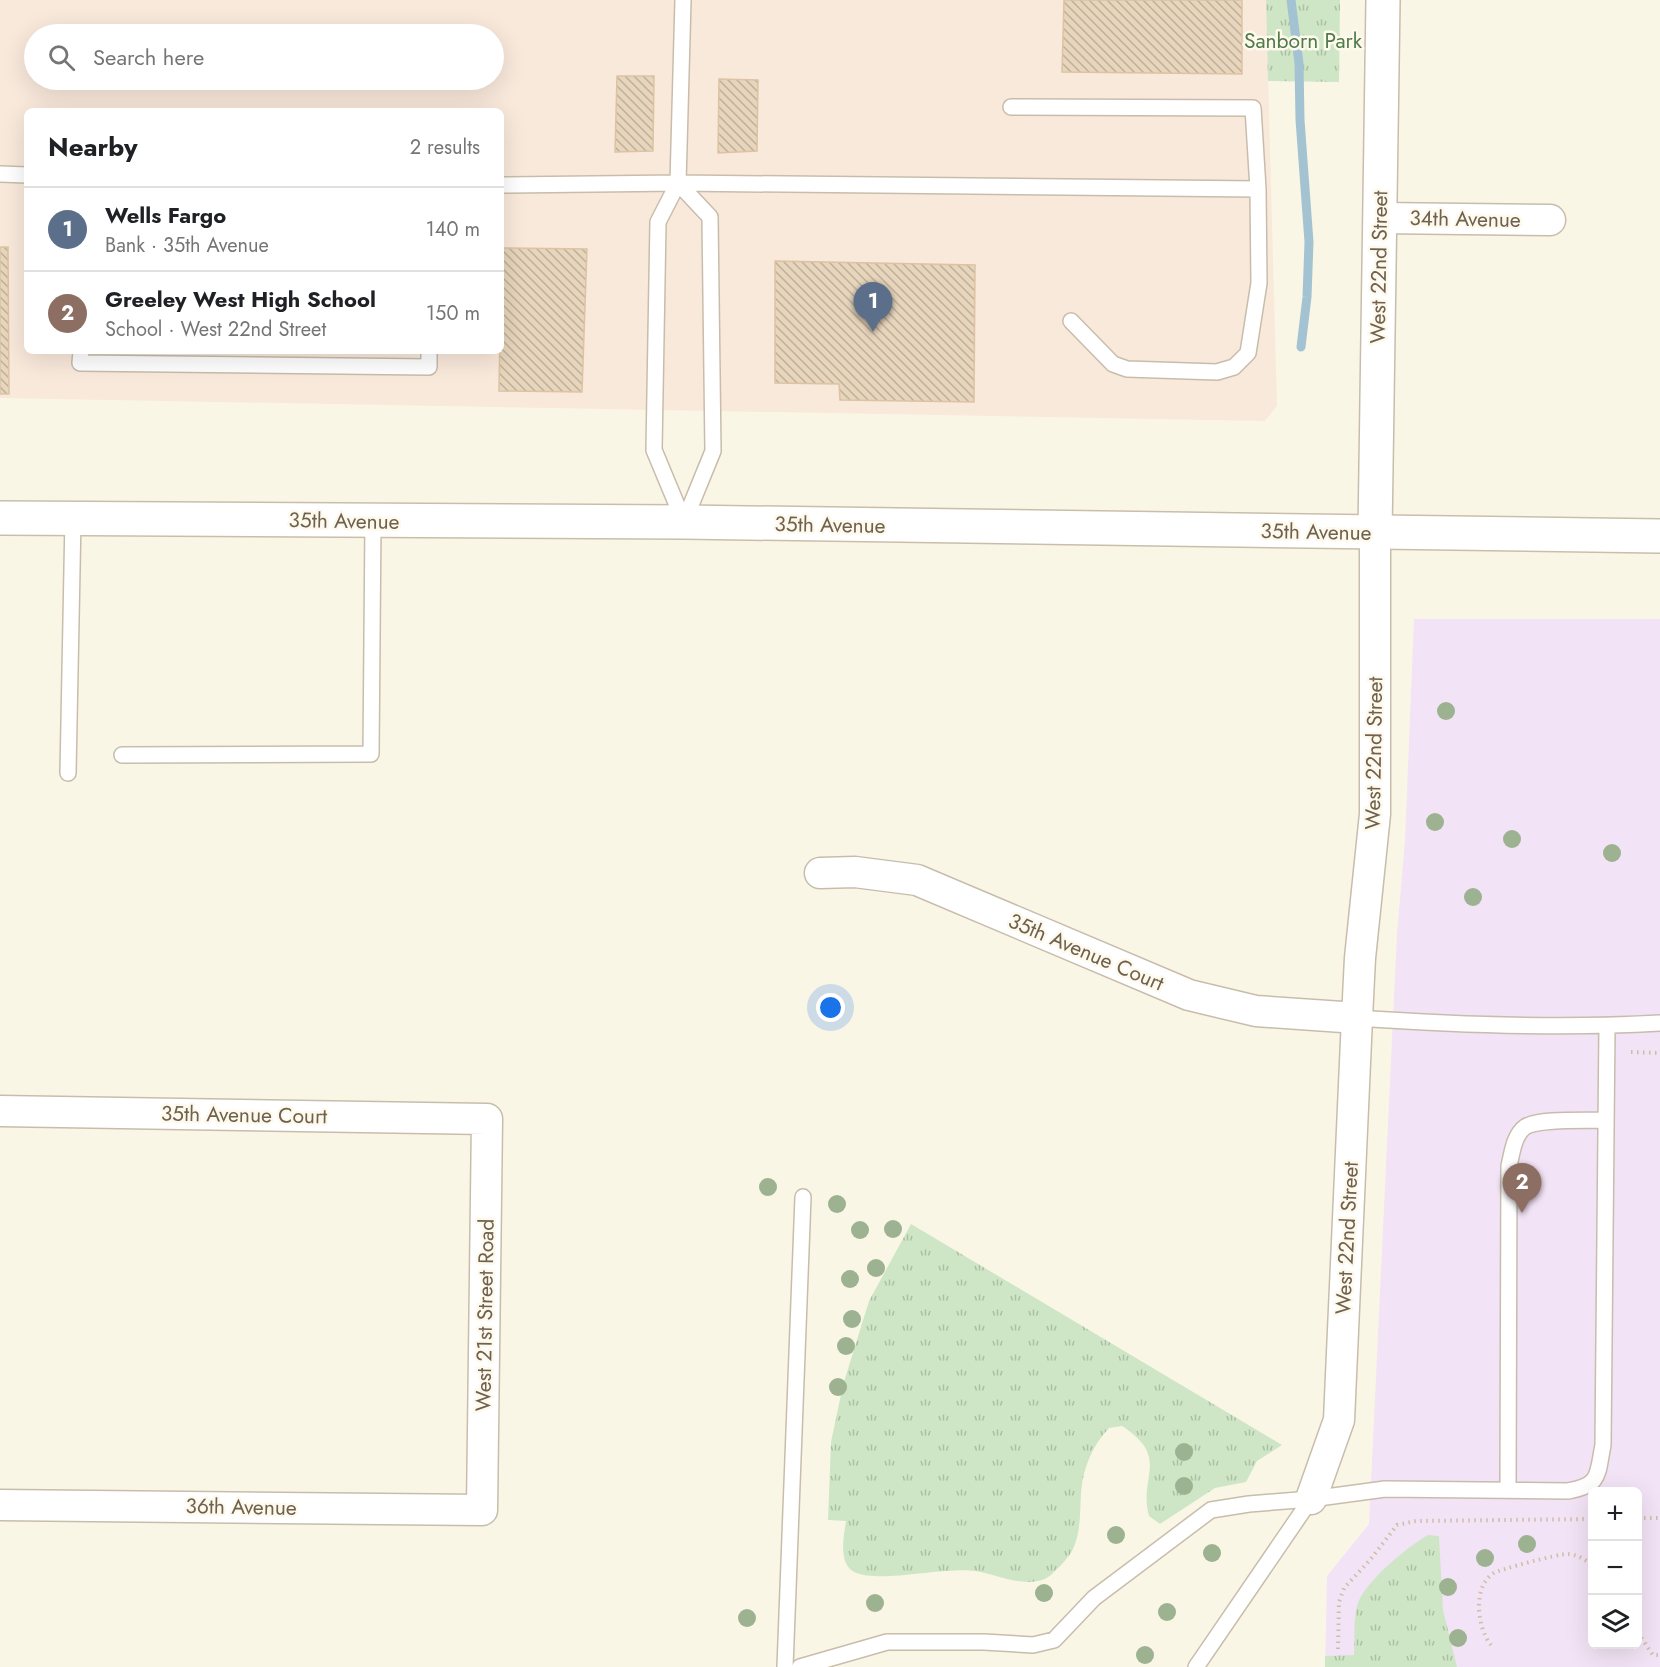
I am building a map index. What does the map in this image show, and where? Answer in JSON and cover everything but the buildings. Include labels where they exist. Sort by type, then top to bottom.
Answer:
[{"type":"main road","name":"West 22nd Street","points":[[1375,533],[1383,0]]},
{"type":"main road","name":"35th Avenue","points":[[0,518],[684,522],[1660,536]]},
{"type":"street","name":"34th Avenue","points":[[1380,218],[1550,220]]},
{"type":"street","name":"West 22nd Street","points":[[1311,1499],[1339,1420],[1360,958],[1375,814],[1375,533]]},
{"type":"street","name":"35th Avenue Court","points":[[820,873],[855,872],[916,880],[1189,995],[1256,1011],[1357,1018]]},
{"type":"street","name":"35th Avenue Court","points":[[0,1111],[487,1119]]},
{"type":"street","name":"West 21st Street Road","points":[[482,1510],[487,1119]]},
{"type":"street","name":"36th Avenue","points":[[0,1505],[482,1510]]},
{"type":"lane","points":[[683,0],[678,183],[658,222],[654,450],[684,522]]},
{"type":"lane","points":[[1011,107],[1253,108],[1258,189],[1259,284],[1248,352],[1234,367],[1216,372],[1126,369],[1113,364],[1071,321]]},
{"type":"lane","points":[[0,174],[24,175]]},
{"type":"lane","points":[[678,183],[710,217],[713,451],[684,522]]},
{"type":"lane","points":[[504,185],[678,183],[1258,189]]},
{"type":"lane","points":[[81,354],[80,363],[429,367],[429,354]]},
{"type":"lane","points":[[68,773],[73,518]]},
{"type":"lane","points":[[122,755],[371,754],[373,521]]},
{"type":"lane","points":[[1357,1018],[1439,1024],[1607,1026],[1660,1023]]},
{"type":"lane","points":[[800,1667],[887,1642],[984,1642],[1033,1646],[1054,1640],[1094,1598],[1211,1510],[1385,1489],[1568,1491],[1586,1487],[1597,1475],[1603,1445],[1607,1026]]},
{"type":"lane","points":[[1508,1490],[1509,1166],[1515,1141],[1524,1127],[1539,1122],[1606,1120]]},
{"type":"lane","points":[[784,1667],[803,1197]]},
{"type":"lane","points":[[1196,1667],[1311,1499]]},
{"type":"path","points":[[1624,1052],[1660,1053]]},
{"type":"path","points":[[1642,1518],[1660,1518]]},
{"type":"path","points":[[1338,1649],[1339,1602],[1344,1588],[1397,1526],[1416,1521],[1588,1519]]},
{"type":"path","points":[[1491,1645],[1485,1637],[1479,1602],[1482,1585],[1494,1573],[1545,1558],[1568,1554],[1588,1561]]},
{"type":"path","points":[[1642,1640],[1653,1655],[1660,1654]]},
{"type":"shaded area","points":[[0,0],[1266,0],[1277,406],[1265,421],[0,398]]},
{"type":"shaded area","points":[[1414,619],[1660,619],[1660,1667],[1325,1667],[1327,1576],[1369,1524],[1397,934],[1405,840]]},
{"type":"green space","name":"Sanborn Park","points":[[1266,0],[1340,0],[1339,82],[1268,81]]},
{"type":"green space","points":[[911,1224],[1282,1445],[1257,1461],[1246,1482],[1215,1488],[1160,1524],[1149,1516],[1147,1490],[1150,1468],[1145,1448],[1137,1437],[1122,1426],[1109,1428],[1093,1450],[1086,1466],[1081,1493],[1080,1523],[1075,1544],[1062,1564],[1043,1580],[1024,1582],[966,1570],[869,1576],[850,1569],[843,1553],[846,1521],[828,1520],[831,1442],[843,1385],[869,1301]]},
{"type":"green space","points":[[1428,1535],[1439,1536],[1443,1610],[1457,1667],[1325,1667],[1325,1656],[1354,1655],[1356,1609],[1362,1594],[1369,1585],[1399,1556]]},
{"type":"waterway","points":[[1291,0],[1299,63],[1300,120],[1309,242],[1307,297],[1301,347]]},
{"type":"place","name":"Wells Fargo","points":[[873,332]]},
{"type":"place","name":"Greeley West High School","points":[[1522,1213]]}]
